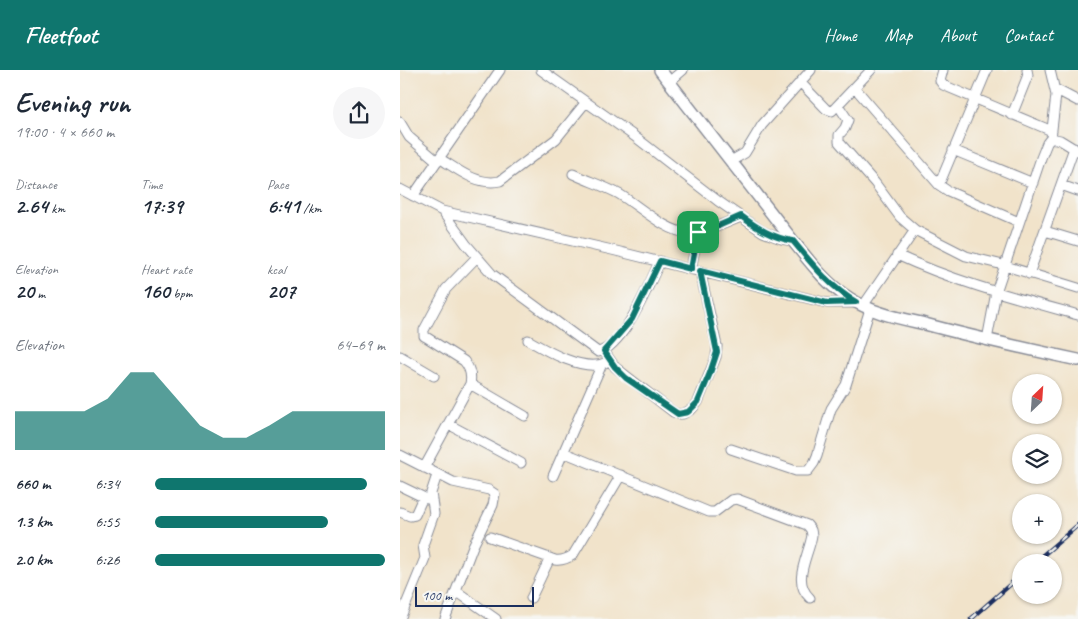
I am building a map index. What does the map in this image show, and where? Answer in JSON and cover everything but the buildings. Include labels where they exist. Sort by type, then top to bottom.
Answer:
[{"type":"main road","points":[[660,70],[793,241],[833,286],[863,306],[987,340],[1078,360]]},
{"type":"street","points":[[414,196],[500,70]]},
{"type":"street","points":[[541,70],[634,136],[718,201],[763,232],[793,241]]},
{"type":"street","points":[[669,82],[683,70]]},
{"type":"street","points":[[731,161],[745,154],[756,133],[811,70]]},
{"type":"street","points":[[800,82],[826,109],[832,111],[871,70]]},
{"type":"street","points":[[943,70],[940,78],[941,83],[1012,115],[1076,150],[1029,274]]},
{"type":"street","points":[[939,185],[987,70]]},
{"type":"street","points":[[1012,115],[1028,75],[1027,70]]},
{"type":"street","points":[[987,340],[996,292],[1004,266],[1051,135],[1056,104],[1055,89],[1050,70]]},
{"type":"street","points":[[854,88],[939,185],[1019,222]]},
{"type":"street","points":[[1055,89],[1078,101]]},
{"type":"street","points":[[400,122],[409,137],[438,159],[477,180],[500,181],[556,139],[586,102]]},
{"type":"street","points":[[838,105],[848,120],[845,128],[839,135],[839,142],[875,183],[900,217],[915,230],[966,256],[1078,288]]},
{"type":"street","points":[[953,150],[1033,183]]},
{"type":"street","points":[[573,174],[620,195],[675,230],[688,233],[709,230],[741,216]]},
{"type":"street","points":[[1061,186],[1078,191]]},
{"type":"street","points":[[400,189],[442,211],[660,261],[827,303],[863,306]]},
{"type":"street","points":[[442,211],[476,258],[499,281],[591,349],[598,352],[604,351],[632,319],[660,261]]},
{"type":"street","points":[[731,449],[796,471],[808,471],[811,468],[817,456],[831,409],[846,385],[863,306],[915,230]]},
{"type":"street","points":[[1045,231],[1078,241]]},
{"type":"street","points":[[606,362],[673,412],[683,414],[692,409],[698,402],[717,352],[695,270],[698,232]]},
{"type":"street","points":[[898,255],[933,271],[996,292],[1078,315]]},
{"type":"street","points":[[424,468],[470,384],[471,375],[466,363],[426,338],[423,333],[446,289],[476,258]]},
{"type":"street","points":[[528,340],[576,362],[593,366],[606,362]]},
{"type":"street","points":[[553,476],[606,362],[604,351]]},
{"type":"street","points":[[400,356],[434,376]]},
{"type":"street","points":[[470,384],[525,416]]},
{"type":"street","points":[[448,424],[521,462]]},
{"type":"street","points":[[563,452],[709,512],[715,512],[731,500],[736,500],[806,525],[811,530],[812,535],[801,575],[801,583],[805,594],[810,598]]},
{"type":"street","points":[[400,455],[453,482],[489,490],[495,494],[493,505],[473,546],[444,619]]},
{"type":"street","points":[[401,514],[415,515],[427,499],[437,475]]},
{"type":"street","points":[[490,537],[560,561],[573,555],[621,476]]},
{"type":"street","points":[[400,486],[427,499],[434,514],[423,544],[424,563],[400,619]]},
{"type":"street","points":[[531,598],[550,558]]},
{"type":"street","points":[[456,591],[496,619]]},
{"type":"railway","points":[[1044,554],[1078,525]]},
{"type":"railway","points":[[971,619],[1012,583]]},
{"type":"route","points":[[741,216],[763,232],[793,241],[833,286],[856,302],[827,303],[700,271],[717,352],[698,402],[688,412],[678,414],[626,378],[610,361],[604,351],[632,319],[644,298],[660,261],[691,269],[698,232],[709,230],[741,216]]}]
